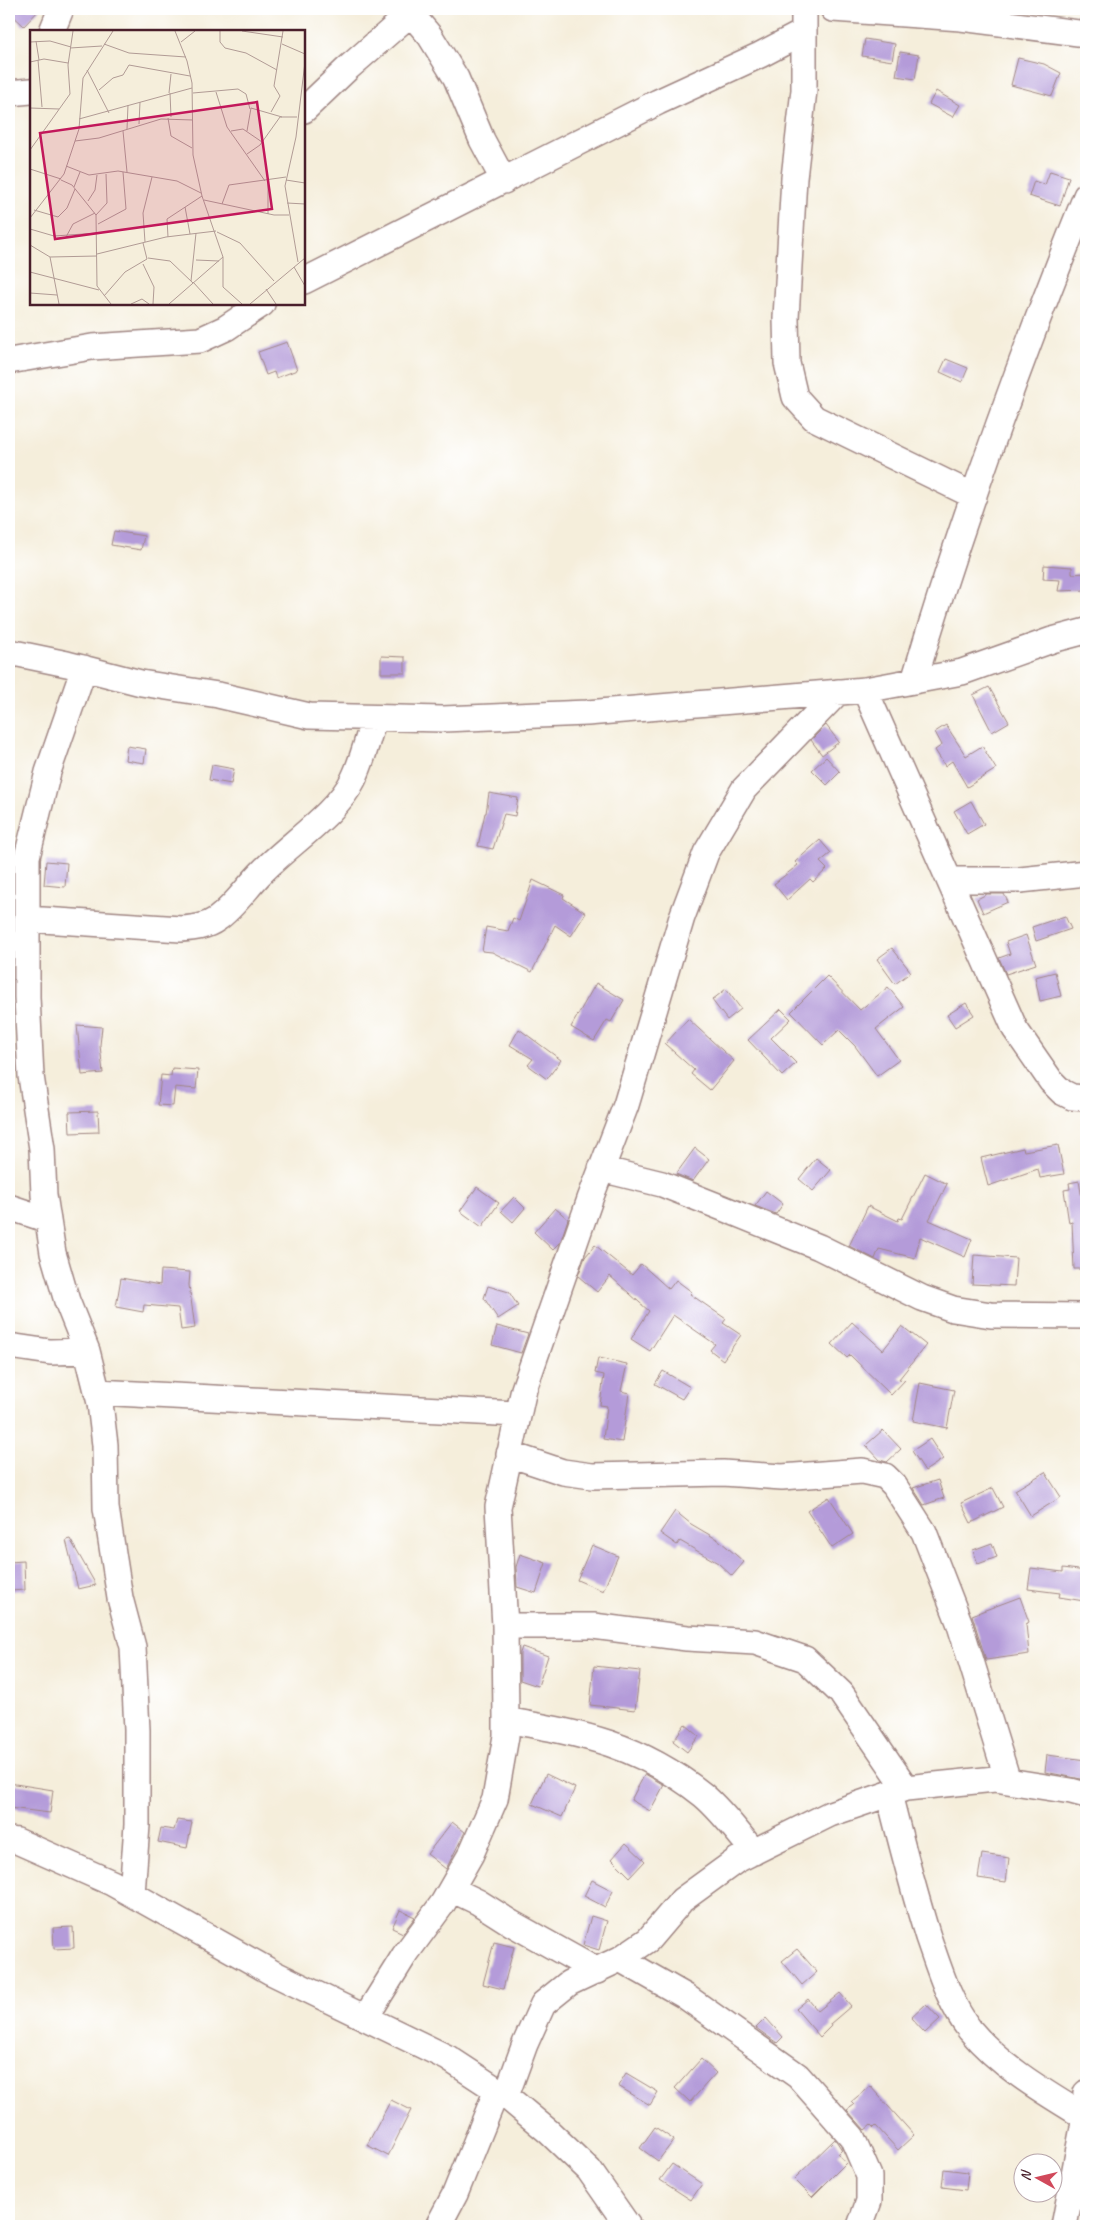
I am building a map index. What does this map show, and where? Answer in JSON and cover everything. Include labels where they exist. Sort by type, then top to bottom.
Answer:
[{"type":"street","points":[[52,30],[61,9]]},
{"type":"street","points":[[833,9],[961,18],[1086,34]]},
{"type":"street","points":[[305,109],[409,11],[430,36],[456,78],[482,140],[504,181]]},
{"type":"street","points":[[305,281],[658,102],[760,55],[804,20]]},
{"type":"street","points":[[804,20],[804,90],[794,186],[786,318],[787,363],[795,397],[814,418],[974,496]]},
{"type":"street","points":[[9,93],[30,91]]},
{"type":"street","points":[[914,680],[940,594],[974,496],[1022,362],[1086,196]]},
{"type":"street","points":[[9,361],[92,346],[200,340],[226,328],[252,307]]},
{"type":"street","points":[[9,652],[84,668],[141,683],[218,696],[309,716],[443,719],[587,713],[865,690],[962,672],[1052,640],[1086,631]]},
{"type":"street","points":[[84,668],[48,772],[18,892],[26,919],[31,1076],[42,1149],[44,1195],[53,1253],[67,1301],[87,1351],[97,1392],[104,1445],[106,1508],[120,1598],[132,1647],[137,1730],[137,1825],[132,1894]]},
{"type":"street","points":[[865,690],[1015,1029],[1051,1081],[1062,1092],[1072,1097],[1086,1098]]},
{"type":"street","points":[[366,2018],[404,1956],[451,1889],[471,1854],[495,1799],[506,1736],[505,1626],[498,1507],[509,1454],[524,1389],[601,1169],[626,1105],[682,917],[706,852],[744,790],[838,692]]},
{"type":"street","points":[[26,919],[181,929],[201,927],[216,920],[234,904],[274,860],[334,807],[353,780],[374,718]]},
{"type":"street","points":[[949,880],[1020,880],[1086,873]]},
{"type":"street","points":[[601,1169],[662,1184],[725,1209],[818,1247],[922,1298],[952,1309],[991,1315],[1086,1316]]},
{"type":"street","points":[[9,1207],[48,1220]]},
{"type":"street","points":[[9,1346],[50,1352],[87,1351]]},
{"type":"street","points":[[97,1392],[518,1414]]},
{"type":"street","points":[[509,1454],[538,1465],[592,1476],[723,1473],[782,1477],[862,1471],[885,1476],[894,1485],[924,1532],[959,1622],[1008,1781]]},
{"type":"street","points":[[505,1626],[593,1626],[688,1638],[755,1642],[805,1658],[841,1693],[897,1791],[913,1889],[946,1988],[970,2029],[995,2055],[1038,2089],[1086,2105],[1064,2226]]},
{"type":"street","points":[[506,1720],[562,1730],[611,1743],[655,1761],[704,1796],[754,1852]]},
{"type":"street","points":[[438,2226],[455,2194],[543,2004],[569,1983],[620,1959],[648,1940],[682,1900],[737,1860],[830,1814],[897,1791],[994,1779],[1086,1795]]},
{"type":"street","points":[[9,1840],[86,1872],[132,1894],[271,1972],[448,2058],[501,2093],[549,2132],[589,2170],[628,2226]]},
{"type":"street","points":[[451,1889],[478,1902],[597,1971]]},
{"type":"street","points":[[620,1959],[685,1996],[798,2076],[852,2137],[869,2176],[869,2201],[860,2226]]},
{"type":"building","points":[[9,9],[40,9],[24,26],[9,12]]},
{"type":"building","points":[[865,39],[895,44],[892,61],[862,56]]},
{"type":"building","points":[[900,52],[919,55],[915,79],[896,76]]},
{"type":"building","points":[[1018,58],[1044,64],[1061,73],[1052,96],[1011,85]]},
{"type":"building","points":[[936,91],[960,105],[953,117],[929,104]]},
{"type":"building","points":[[1050,171],[1069,177],[1060,206],[1029,196],[1034,181],[1045,185]]},
{"type":"building","points":[[287,342],[297,370],[276,378],[274,372],[266,375],[258,352]]},
{"type":"building","points":[[946,359],[968,368],[962,382],[940,372]]},
{"type":"building","points":[[114,531],[144,536],[141,550],[111,545]]},
{"type":"building","points":[[1044,565],[1072,567],[1072,574],[1086,573],[1086,590],[1058,591],[1060,580],[1043,579]]},
{"type":"building","points":[[381,656],[405,657],[405,673],[381,673]]},
{"type":"building","points":[[989,687],[1009,722],[992,732],[973,695]]},
{"type":"building","points":[[826,725],[839,742],[822,755],[811,740]]},
{"type":"building","points":[[946,725],[966,756],[982,746],[996,769],[967,787],[952,761],[945,766],[935,750],[942,745],[935,732]]},
{"type":"building","points":[[127,746],[146,749],[144,763],[125,760]]},
{"type":"building","points":[[826,757],[840,772],[827,785],[812,770]]},
{"type":"building","points":[[212,765],[234,769],[231,784],[209,780]]},
{"type":"building","points":[[489,793],[518,798],[515,816],[504,814],[493,849],[478,846]]},
{"type":"building","points":[[971,801],[984,824],[967,834],[954,811]]},
{"type":"building","points":[[820,840],[831,853],[820,862],[827,869],[813,882],[810,879],[787,900],[774,884],[798,865],[795,862]]},
{"type":"building","points":[[46,861],[67,863],[65,887],[44,885]]},
{"type":"building","points":[[533,880],[564,895],[563,898],[586,913],[571,936],[555,925],[532,972],[492,952],[482,951],[486,927],[508,931],[513,918],[519,921]]},
{"type":"building","points":[[987,894],[1004,894],[1008,902],[983,913],[977,899]]},
{"type":"building","points":[[1065,916],[1071,929],[1036,941],[1032,927]]},
{"type":"building","points":[[1026,935],[1036,964],[1006,974],[999,958],[1010,954],[1006,942]]},
{"type":"building","points":[[892,948],[911,972],[895,984],[877,959]]},
{"type":"building","points":[[1055,972],[1061,996],[1040,1001],[1035,977]]},
{"type":"building","points":[[827,976],[860,1010],[888,987],[904,1007],[876,1029],[899,1060],[877,1076],[855,1046],[839,1030],[823,1045],[791,1012]]},
{"type":"building","points":[[596,983],[624,1000],[611,1022],[607,1020],[594,1041],[571,1027]]},
{"type":"building","points":[[726,989],[741,1009],[727,1020],[712,1000]]},
{"type":"building","points":[[966,1003],[974,1015],[955,1027],[947,1015]]},
{"type":"building","points":[[781,1009],[791,1019],[771,1038],[796,1063],[782,1076],[748,1040]]},
{"type":"building","points":[[688,1019],[734,1061],[710,1090],[691,1074],[694,1070],[665,1044]]},
{"type":"building","points":[[77,1025],[102,1027],[100,1045],[103,1073],[82,1075]]},
{"type":"building","points":[[519,1029],[561,1060],[547,1079],[528,1065],[533,1059],[510,1045]]},
{"type":"building","points":[[172,1068],[198,1070],[196,1089],[175,1087],[173,1106],[158,1105],[161,1075],[171,1076]]},
{"type":"building","points":[[98,1111],[99,1132],[70,1133],[69,1112]]},
{"type":"building","points":[[1058,1145],[1064,1174],[1040,1178],[1038,1169],[988,1186],[981,1158],[1023,1148],[1024,1151]]},
{"type":"building","points":[[695,1148],[709,1159],[693,1181],[676,1174]]},
{"type":"building","points":[[816,1158],[831,1170],[813,1191],[799,1179]]},
{"type":"building","points":[[925,1173],[947,1184],[929,1220],[972,1239],[965,1257],[920,1237],[915,1258],[879,1249],[875,1259],[849,1246],[868,1206],[898,1221],[899,1218],[902,1219]]},
{"type":"building","points":[[1079,1181],[1086,1222],[1086,1269],[1074,1269],[1072,1222],[1069,1223],[1064,1190],[1070,1189],[1069,1183]]},
{"type":"building","points":[[477,1187],[499,1203],[482,1227],[460,1211]]},
{"type":"building","points":[[766,1191],[783,1204],[776,1214],[755,1206]]},
{"type":"building","points":[[514,1197],[525,1208],[513,1222],[501,1211]]},
{"type":"building","points":[[555,1208],[568,1219],[560,1243],[553,1250],[534,1232]]},
{"type":"building","points":[[595,1245],[632,1275],[641,1264],[669,1289],[676,1280],[692,1292],[690,1294],[726,1319],[723,1323],[741,1335],[723,1360],[710,1350],[715,1344],[673,1315],[650,1351],[631,1339],[649,1311],[610,1276],[597,1292],[578,1276],[585,1257]]},
{"type":"building","points":[[974,1255],[1016,1258],[1014,1286],[972,1284]]},
{"type":"building","points":[[161,1270],[190,1272],[189,1285],[195,1328],[181,1330],[178,1308],[144,1305],[143,1312],[116,1307],[121,1278],[160,1285]]},
{"type":"building","points":[[488,1286],[509,1292],[518,1306],[498,1319],[484,1298]]},
{"type":"building","points":[[852,1322],[883,1350],[902,1326],[926,1345],[899,1379],[905,1380],[891,1395],[850,1355],[847,1358],[832,1344]]},
{"type":"building","points":[[497,1326],[528,1334],[521,1353],[492,1345]]},
{"type":"building","points":[[598,1358],[627,1364],[621,1391],[629,1393],[622,1442],[603,1439],[607,1406],[600,1405],[604,1375],[595,1373]]},
{"type":"building","points":[[663,1371],[690,1387],[682,1399],[655,1384]]},
{"type":"building","points":[[920,1383],[954,1390],[947,1428],[913,1421]]},
{"type":"building","points":[[883,1430],[901,1449],[887,1462],[880,1460],[866,1445]]},
{"type":"building","points":[[930,1439],[943,1459],[925,1471],[912,1451]]},
{"type":"building","points":[[1045,1472],[1061,1497],[1031,1516],[1015,1490]]},
{"type":"building","points":[[938,1480],[944,1498],[924,1505],[913,1488]]},
{"type":"building","points":[[993,1488],[1003,1507],[971,1523],[961,1503]]},
{"type":"building","points":[[829,1497],[853,1534],[832,1548],[807,1511]]},
{"type":"building","points":[[675,1511],[691,1524],[720,1541],[744,1562],[732,1576],[718,1563],[680,1541],[677,1545],[660,1533]]},
{"type":"building","points":[[70,1539],[96,1585],[78,1589],[66,1540]]},
{"type":"building","points":[[992,1543],[997,1557],[978,1564],[973,1550]]},
{"type":"building","points":[[592,1545],[618,1556],[603,1591],[577,1580]]},
{"type":"building","points":[[520,1554],[546,1563],[536,1593],[517,1587],[516,1567]]},
{"type":"building","points":[[24,1561],[25,1590],[10,1591],[9,1562]]},
{"type":"building","points":[[1031,1568],[1063,1572],[1063,1568],[1086,1571],[1084,1601],[1059,1597],[1060,1593],[1028,1589]]},
{"type":"building","points":[[1020,1597],[1029,1622],[1026,1624],[1029,1654],[986,1660],[972,1615]]},
{"type":"building","points":[[522,1647],[548,1656],[538,1686],[520,1680],[520,1653]]},
{"type":"building","points":[[594,1666],[640,1671],[635,1710],[590,1705]]},
{"type":"building","points":[[685,1724],[699,1736],[687,1752],[673,1741]]},
{"type":"building","points":[[1047,1755],[1086,1760],[1086,1780],[1045,1772]]},
{"type":"building","points":[[546,1774],[575,1788],[562,1817],[532,1804]]},
{"type":"building","points":[[645,1774],[664,1785],[650,1811],[631,1800]]},
{"type":"building","points":[[9,1783],[53,1790],[50,1813],[9,1808]]},
{"type":"building","points":[[177,1820],[192,1822],[187,1848],[158,1842],[161,1828],[174,1830]]},
{"type":"building","points":[[452,1822],[465,1832],[446,1869],[427,1854]]},
{"type":"building","points":[[626,1843],[645,1861],[630,1877],[612,1859]]},
{"type":"building","points":[[982,1854],[1009,1858],[1006,1882],[978,1878]]},
{"type":"building","points":[[592,1880],[613,1891],[605,1907],[584,1896]]},
{"type":"building","points":[[400,1910],[415,1917],[403,1933],[392,1928]]},
{"type":"building","points":[[591,1916],[607,1921],[599,1950],[583,1945]]},
{"type":"building","points":[[73,1927],[74,1948],[54,1949],[53,1928]]},
{"type":"building","points":[[494,1942],[514,1947],[503,1989],[483,1984]]},
{"type":"building","points":[[797,1949],[817,1972],[802,1985],[782,1961]]},
{"type":"building","points":[[840,1993],[851,2006],[830,2024],[831,2026],[820,2037],[796,2009],[808,1999],[818,2011]]},
{"type":"building","points":[[926,2004],[940,2019],[925,2033],[911,2018]]},
{"type":"building","points":[[766,2018],[783,2037],[777,2043],[756,2028]]},
{"type":"building","points":[[701,2059],[716,2073],[690,2102],[675,2088]]},
{"type":"building","points":[[626,2073],[658,2092],[650,2105],[618,2086]]},
{"type":"building","points":[[870,2086],[914,2135],[898,2150],[876,2126],[874,2128],[871,2125],[865,2130],[847,2110],[854,2105],[851,2102]]},
{"type":"building","points":[[391,2100],[411,2110],[388,2156],[367,2145]]},
{"type":"building","points":[[655,2127],[674,2140],[658,2161],[640,2148]]},
{"type":"building","points":[[835,2139],[842,2150],[838,2154],[846,2163],[812,2197],[794,2179]]},
{"type":"building","points":[[672,2164],[702,2184],[691,2200],[660,2180]]},
{"type":"building","points":[[944,2169],[968,2172],[966,2190],[942,2187]]}]
